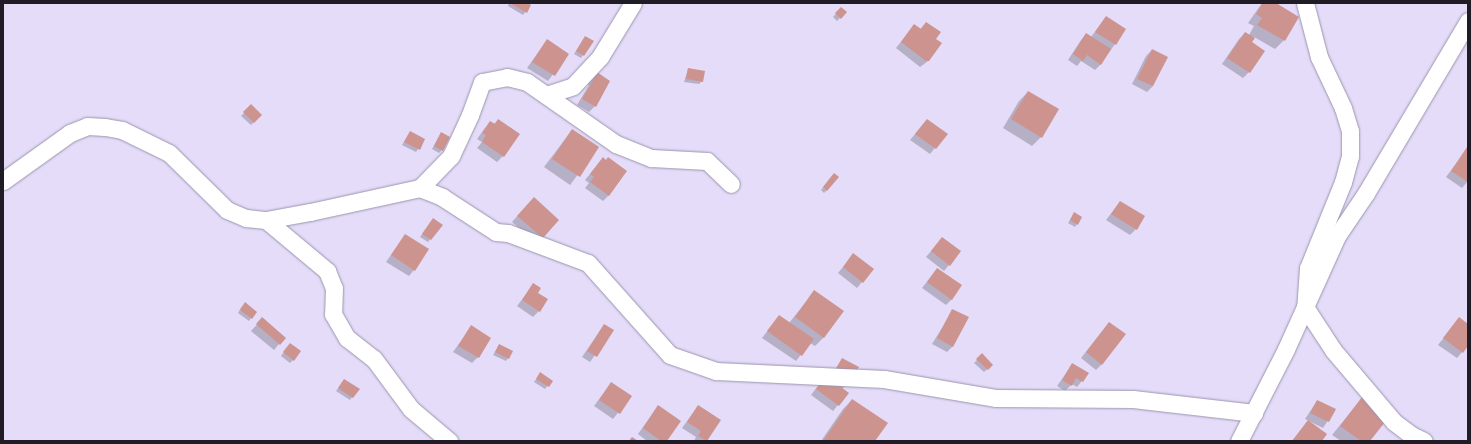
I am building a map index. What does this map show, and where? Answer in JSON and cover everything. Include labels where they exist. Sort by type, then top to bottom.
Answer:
[{"type":"street","points":[[546,96],[573,86],[600,57],[633,3]]},
{"type":"street","points":[[1305,3],[1319,57],[1343,108],[1350,131],[1350,156],[1343,182],[1308,268],[1305,307],[1333,350],[1394,422],[1411,435],[1424,441]]},
{"type":"street","points":[[1239,441],[1305,307],[1337,236],[1366,193],[1468,21]]},
{"type":"street","points":[[420,188],[451,156],[470,116],[482,82],[507,77],[527,82],[616,144],[651,158],[707,161],[731,184]]},
{"type":"street","points":[[3,181],[70,133],[87,126],[106,127],[122,130],[169,153],[227,210],[246,218],[266,220],[420,188],[442,197],[496,232],[515,235],[588,263],[670,355],[716,370],[884,379],[996,398],[1133,399],[1254,413]]},
{"type":"street","points":[[266,220],[327,271],[334,288],[333,314],[347,338],[374,359],[411,409],[449,441]]},
{"type":"building","points":[[510,3],[527,3],[531,5],[527,13]]},
{"type":"building","points":[[1263,3],[1276,3],[1299,17],[1285,41],[1257,25],[1262,18],[1256,14]]},
{"type":"building","points":[[841,7],[847,12],[841,19],[835,13]]},
{"type":"building","points":[[1106,16],[1126,29],[1116,45],[1095,32]]},
{"type":"building","points":[[926,22],[941,32],[936,39],[942,43],[929,61],[926,61],[901,42],[914,24],[921,29]]},
{"type":"building","points":[[1245,32],[1255,38],[1252,42],[1265,51],[1250,73],[1227,58]]},
{"type":"building","points":[[1086,33],[1111,49],[1101,65],[1087,55],[1083,61],[1073,54]]},
{"type":"building","points":[[585,36],[594,41],[584,56],[576,51]]},
{"type":"building","points":[[547,39],[569,54],[555,76],[532,62]]},
{"type":"building","points":[[1152,49],[1168,57],[1153,86],[1137,79]]},
{"type":"building","points":[[688,68],[705,71],[703,82],[686,79]]},
{"type":"building","points":[[594,70],[610,81],[596,107],[582,99],[594,79],[590,77]]},
{"type":"building","points":[[1028,91],[1059,109],[1042,138],[1011,119]]},
{"type":"building","points":[[251,104],[262,115],[254,123],[243,112]]},
{"type":"building","points":[[498,119],[520,134],[504,157],[482,142],[486,135],[482,133],[490,121],[495,124]]},
{"type":"building","points":[[927,119],[948,134],[936,149],[915,134]]},
{"type":"building","points":[[572,129],[599,147],[580,177],[552,159]]},
{"type":"building","points":[[410,131],[425,139],[420,150],[404,142]]},
{"type":"building","points":[[441,132],[450,137],[443,151],[434,146]]},
{"type":"building","points":[[1467,147],[1468,148],[1468,182],[1451,171]]},
{"type":"building","points":[[603,157],[606,160],[608,157],[627,171],[609,196],[590,182],[594,177],[590,174]]},
{"type":"building","points":[[834,173],[839,177],[827,191],[823,187]]},
{"type":"building","points":[[534,197],[559,220],[543,238],[517,216]]},
{"type":"building","points":[[1120,201],[1145,216],[1137,230],[1111,214]]},
{"type":"building","points":[[1074,212],[1082,217],[1078,225],[1070,220]]},
{"type":"building","points":[[433,218],[443,225],[431,240],[422,234]]},
{"type":"building","points":[[405,234],[429,249],[415,271],[391,255]]},
{"type":"building","points":[[942,237],[961,251],[950,266],[931,251]]},
{"type":"building","points":[[853,253],[874,269],[863,283],[843,267]]},
{"type":"building","points":[[937,268],[962,285],[952,300],[927,282]]},
{"type":"building","points":[[533,283],[541,288],[538,293],[548,299],[540,312],[522,300]]},
{"type":"building","points":[[814,290],[844,311],[824,338],[795,317]]},
{"type":"building","points":[[245,302],[257,312],[252,319],[240,310]]},
{"type":"building","points":[[952,309],[969,317],[953,347],[937,338]]},
{"type":"building","points":[[779,315],[814,339],[802,356],[767,331]]},
{"type":"building","points":[[262,317],[286,338],[280,345],[256,324]]},
{"type":"building","points":[[1459,317],[1468,324],[1468,346],[1463,353],[1443,338]]},
{"type":"building","points":[[1109,322],[1126,334],[1102,365],[1086,352]]},
{"type":"building","points":[[604,324],[614,330],[597,357],[587,351]]},
{"type":"building","points":[[471,325],[491,338],[479,358],[458,346]]},
{"type":"building","points":[[290,343],[301,351],[294,361],[283,352]]},
{"type":"building","points":[[499,344],[513,351],[509,359],[495,352]]},
{"type":"building","points":[[982,353],[993,365],[988,370],[976,359]]},
{"type":"building","points":[[842,358],[859,367],[850,383],[833,374]]},
{"type":"building","points":[[1072,363],[1089,373],[1083,382],[1076,378],[1072,386],[1062,380]]},
{"type":"building","points":[[540,372],[553,381],[549,387],[536,379]]},
{"type":"building","points":[[826,376],[849,393],[839,406],[816,389]]},
{"type":"building","points":[[344,379],[360,389],[353,398],[338,388]]},
{"type":"building","points":[[611,382],[632,396],[620,414],[599,400]]},
{"type":"building","points":[[1362,397],[1389,417],[1370,441],[1361,441],[1340,426]]},
{"type":"building","points":[[852,399],[888,423],[875,441],[823,441]]},
{"type":"building","points":[[1317,400],[1336,409],[1329,422],[1310,413]]},
{"type":"building","points":[[658,405],[681,421],[667,441],[661,441],[643,428]]},
{"type":"building","points":[[698,405],[721,420],[707,441],[698,436],[701,431],[687,422]]},
{"type":"building","points":[[1308,420],[1327,434],[1322,441],[1292,441]]},
{"type":"building","points":[[632,437],[638,441],[629,441]]}]
